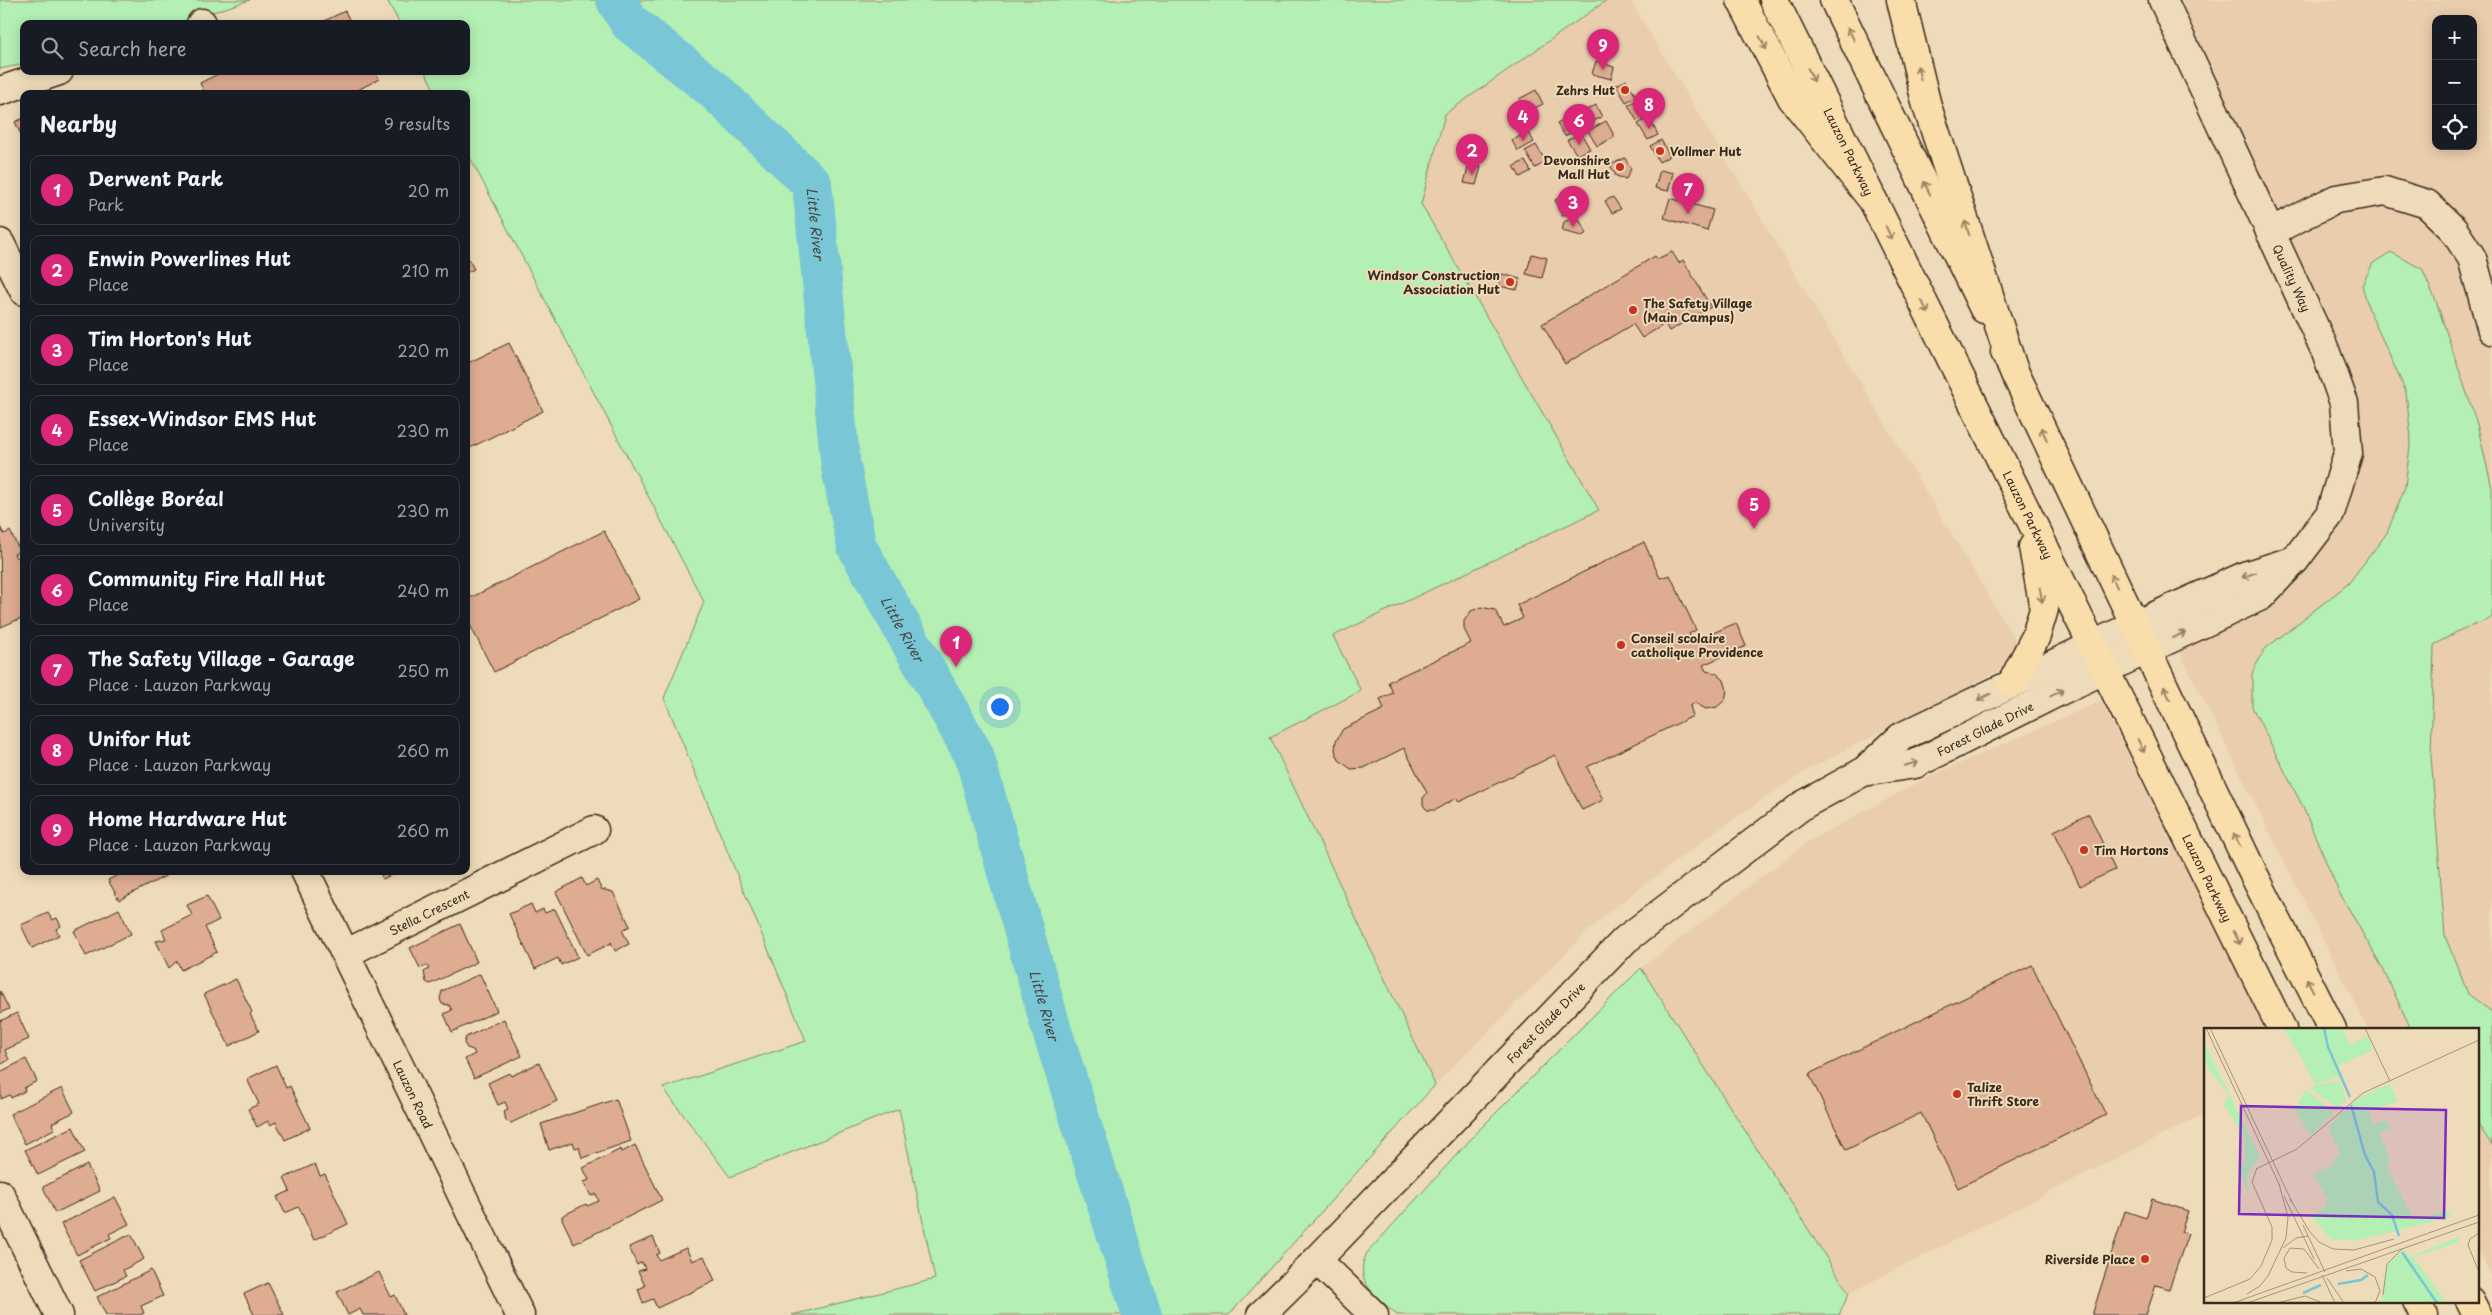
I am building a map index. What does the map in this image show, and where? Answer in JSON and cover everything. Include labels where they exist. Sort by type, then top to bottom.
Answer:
[{"type":"main road","points":[[1741,0],[1792,98],[1874,202]]},
{"type":"main road","name":"Lauzon Parkway","points":[[1774,0],[2091,647],[2282,1028]]},
{"type":"main road","points":[[1834,0],[2252,871],[2331,1028]]},
{"type":"main road","points":[[1901,0],[1927,106],[2015,374]]},
{"type":"main road","points":[[2012,683],[2036,636],[2044,609],[2026,513]]},
{"type":"main road","points":[[2418,1302],[2424,1315]]},
{"type":"main road","points":[[2470,1302],[2477,1315]]},
{"type":"street","name":"Quality Way","points":[[2104,671],[2261,596],[2295,560],[2330,514],[2348,453],[2344,402],[2325,350],[2162,0]]},
{"type":"street","points":[[0,91],[48,75]]},
{"type":"street","points":[[2270,232],[2336,199],[2385,191],[2427,204],[2453,229],[2472,258],[2492,330]]},
{"type":"street","points":[[1,246],[20,283]]},
{"type":"street","points":[[2091,647],[2135,625],[2247,575],[2295,560]]},
{"type":"street","name":"Forest Glade Drive","points":[[1261,1315],[1317,1260],[1625,940],[1802,805],[1863,772],[1901,737],[2091,647]]},
{"type":"street","name":"Forest Glade Drive","points":[[1863,772],[1915,764],[2104,671]]},
{"type":"street","name":"Stella Crescent","points":[[345,954],[594,830]]},
{"type":"street","name":"Lauzon Road","points":[[307,875],[520,1315]]},
{"type":"street","points":[[0,1194],[59,1315]]},
{"type":"street","points":[[1317,1260],[1374,1315]]},
{"type":"shaded area","points":[[1607,0],[1630,0],[2018,645],[2000,670],[1807,770],[1713,833],[1611,910],[1435,1085],[1270,737],[1289,548],[1599,511],[1421,204],[1445,114]]},
{"type":"shaded area","points":[[2163,0],[2492,0],[2492,1278],[2480,1254],[2480,1028],[2368,1028],[2173,639],[2330,514],[2344,403]]},
{"type":"shaded area","points":[[2101,701],[2264,1028],[2204,1028],[2204,1114],[1849,1293],[1641,968],[1809,841],[1927,778]]},
{"type":"green space","points":[[0,0],[250,0],[188,20],[20,20],[20,65],[0,69]]},
{"type":"green space","points":[[387,0],[1607,0],[1445,114],[1421,204],[1599,510],[1333,636],[1361,691],[1270,737],[1435,1085],[1229,1315],[792,1315],[935,1279],[899,1109],[730,1177],[663,1088],[806,1041],[664,698],[704,602],[470,158],[470,90],[434,90],[427,75],[470,75],[470,20],[398,20]]},
{"type":"green space","points":[[2391,252],[2422,269],[2436,301],[2477,424],[2492,488],[2492,617],[2460,630],[2434,645],[2431,756],[2445,936],[2468,994],[2492,1012],[2492,1145],[2480,1128],[2480,1028],[2411,1028],[2383,969],[2338,890],[2302,805],[2252,707],[2252,673],[2265,649],[2348,584],[2387,533],[2405,487],[2411,438],[2406,392],[2369,310],[2362,285],[2373,263]]},
{"type":"green space","points":[[1641,968],[1849,1293],[1839,1315],[1397,1315],[1375,1295],[1365,1280],[1363,1263],[1367,1253],[1481,1128]]},
{"type":"building","points":[[345,11],[349,20],[326,20]]},
{"type":"building","points":[[1596,61],[1614,67],[1611,79],[1592,74]]},
{"type":"building","points":[[216,75],[377,75],[379,79],[358,90],[203,90],[200,83]]},
{"type":"building","name":"Zehrs Hut","points":[[1627,80],[1636,97],[1626,102],[1616,85]]},
{"type":"building","points":[[1536,90],[1543,104],[1527,112],[1519,99]]},
{"type":"building","points":[[1640,98],[1648,115],[1637,121],[1628,105]]},
{"type":"building","points":[[1596,105],[1602,117],[1585,125],[1579,114]]},
{"type":"building","points":[[1575,114],[1582,126],[1565,136],[1557,124]]},
{"type":"building","points":[[1649,117],[1658,135],[1648,140],[1638,124]]},
{"type":"building","points":[[20,120],[20,133],[15,122]]},
{"type":"building","points":[[1606,121],[1615,137],[1597,146],[1588,131]]},
{"type":"building","points":[[1528,131],[1534,142],[1518,151],[1512,141]]},
{"type":"building","points":[[1581,133],[1590,149],[1577,155],[1567,140]]},
{"type":"building","points":[[1470,138],[1483,141],[1478,160],[1466,157]]},
{"type":"building","name":"Vollmer Hut","points":[[1661,140],[1670,156],[1659,162],[1650,146]]},
{"type":"building","points":[[1536,145],[1546,162],[1535,168],[1525,151]]},
{"type":"building","name":"Devonshire Mall Hut","points":[[1625,158],[1631,169],[1626,179],[1616,176],[1610,165]]},
{"type":"building","points":[[1525,161],[1531,171],[1520,177],[1514,166]]},
{"type":"building","points":[[1469,164],[1481,167],[1476,185],[1464,183]]},
{"type":"building","points":[[1660,170],[1673,173],[1668,191],[1655,188]]},
{"type":"building","points":[[1565,194],[1574,210],[1562,216],[1555,200]]},
{"type":"building","points":[[1613,197],[1621,209],[1612,213],[1605,201]]},
{"type":"building","points":[[1670,198],[1713,210],[1707,231],[1664,218]]},
{"type":"building","points":[[1577,216],[1587,233],[1582,236],[1562,231],[1564,222]]},
{"type":"building","name":"The Safety Village (Main Campus)","points":[[1672,252],[1679,263],[1683,260],[1711,307],[1669,331],[1665,324],[1642,338],[1633,324],[1565,364],[1542,324],[1655,256],[1657,259]]},
{"type":"building","points":[[1532,254],[1547,258],[1542,278],[1526,274]]},
{"type":"building","points":[[470,262],[474,269],[470,271]]},
{"type":"building","name":"Windsor Construction Association Hut","points":[[1502,274],[1520,279],[1517,290],[1499,286]]},
{"type":"building","points":[[509,343],[543,411],[470,448],[470,362]]},
{"type":"building","points":[[0,527],[4,534],[10,531],[20,551],[14,554],[16,558],[20,556],[20,619],[1,627]]},
{"type":"building","points":[[604,531],[639,599],[494,672],[470,625],[470,598]]},
{"type":"building","points":[[1644,542],[1660,578],[1670,575],[1696,630],[1689,634],[1692,642],[1736,623],[1746,646],[1703,665],[1706,671],[1716,673],[1724,680],[1727,690],[1725,700],[1717,707],[1706,709],[1695,703],[1690,706],[1693,716],[1587,767],[1603,800],[1582,810],[1555,755],[1459,802],[1456,798],[1435,810],[1427,810],[1423,805],[1423,798],[1427,793],[1404,748],[1364,768],[1351,769],[1339,760],[1335,750],[1336,741],[1343,729],[1384,709],[1380,699],[1393,693],[1388,682],[1471,643],[1464,629],[1464,621],[1471,611],[1481,607],[1495,610],[1504,627],[1523,618],[1517,605]]},
{"type":"building","name":"Tim Hortons","points":[[2089,814],[2115,870],[2080,886],[2054,831]]},
{"type":"building","points":[[118,875],[167,875],[119,900],[108,880]]},
{"type":"building","points":[[381,875],[391,875],[383,879]]},
{"type":"building","points":[[582,878],[586,886],[597,880],[601,889],[613,892],[630,926],[622,930],[629,944],[615,951],[611,942],[587,955],[556,892]]},
{"type":"building","points":[[207,896],[219,920],[205,927],[217,952],[181,970],[177,961],[169,968],[156,941],[166,939],[162,930],[192,915],[187,905]]},
{"type":"building","points":[[531,904],[535,913],[543,909],[545,913],[555,909],[578,957],[561,965],[558,958],[535,969],[509,914]]},
{"type":"building","points":[[119,909],[131,934],[86,956],[74,931]]},
{"type":"building","points":[[48,913],[52,920],[57,918],[61,926],[56,929],[59,935],[32,948],[21,925]]},
{"type":"building","points":[[460,924],[477,962],[430,984],[426,982],[424,972],[429,969],[427,965],[420,968],[410,948]]},
{"type":"building","name":"Talize Thrift Store","points":[[2032,965],[2106,1115],[1958,1188],[1921,1113],[1846,1150],[1809,1074]]},
{"type":"building","points":[[480,974],[497,1011],[452,1032],[444,1014],[452,1010],[449,1005],[442,1004],[440,999],[442,991]]},
{"type":"building","points":[[236,979],[259,1031],[229,1046],[204,994]]},
{"type":"building","points":[[0,991],[9,1009],[0,1013]]},
{"type":"building","points":[[17,1013],[29,1039],[5,1050],[9,1060],[0,1065],[0,1021]]},
{"type":"building","points":[[504,1019],[522,1056],[474,1078],[465,1059],[475,1054],[464,1043],[466,1037]]},
{"type":"building","points":[[26,1059],[37,1081],[24,1088],[25,1091],[11,1098],[10,1095],[1,1099],[0,1072]]},
{"type":"building","points":[[539,1063],[557,1101],[511,1123],[506,1121],[504,1111],[508,1109],[505,1102],[498,1105],[488,1083],[509,1073],[511,1076]]},
{"type":"building","points":[[276,1065],[286,1088],[290,1086],[310,1128],[285,1140],[276,1122],[270,1125],[268,1121],[257,1127],[248,1109],[259,1104],[247,1079]]},
{"type":"building","points":[[62,1088],[74,1112],[52,1123],[54,1129],[25,1144],[10,1114]]},
{"type":"building","points":[[616,1099],[631,1141],[582,1158],[579,1147],[575,1148],[573,1142],[549,1150],[541,1124]]},
{"type":"building","points":[[73,1127],[85,1152],[38,1175],[25,1150]]},
{"type":"building","points":[[635,1145],[662,1200],[574,1244],[562,1216],[586,1204],[587,1206],[599,1201],[596,1194],[591,1196],[584,1182],[589,1180],[583,1168],[621,1149],[622,1152]]},
{"type":"building","points":[[315,1164],[320,1176],[325,1174],[348,1224],[314,1240],[299,1207],[285,1213],[277,1197],[290,1191],[284,1178]]},
{"type":"building","points":[[87,1165],[100,1191],[55,1213],[43,1187]]},
{"type":"building","points":[[115,1197],[129,1224],[109,1234],[111,1238],[77,1255],[61,1224]]},
{"type":"building","name":"Riverside Place","points":[[2152,1199],[2188,1211],[2181,1232],[2188,1234],[2169,1289],[2156,1285],[2146,1315],[2092,1315],[2125,1211],[2146,1218]]},
{"type":"building","points":[[131,1234],[144,1259],[123,1270],[126,1276],[95,1291],[79,1260]]},
{"type":"building","points":[[653,1237],[660,1253],[656,1255],[659,1260],[686,1248],[692,1261],[704,1256],[715,1281],[657,1308],[653,1299],[643,1303],[638,1289],[645,1286],[638,1271],[645,1269],[642,1262],[637,1265],[629,1247]]},
{"type":"building","points":[[151,1270],[163,1296],[141,1306],[144,1313],[140,1315],[106,1315],[97,1297]]},
{"type":"building","points":[[379,1272],[391,1297],[395,1295],[404,1315],[363,1315],[360,1309],[348,1315],[337,1292]]},
{"type":"building","points":[[268,1283],[284,1315],[254,1315],[244,1294]]},
{"type":"waterway","name":"Little River","points":[[616,0],[629,22],[713,89],[812,184],[841,467],[857,547],[974,755],[1052,1031],[1142,1315]]},
{"type":"place","name":"Home Hardware Hut","points":[[1603,70]]},
{"type":"place","name":"Zehrs Hut","points":[[1625,90]]},
{"type":"place","name":"Unifor Hut","points":[[1649,129]]},
{"type":"place","name":"Essex-Windsor EMS Hut","points":[[1523,141]]},
{"type":"place","name":"Community Fire Hall Hut","points":[[1579,145]]},
{"type":"place","name":"Vollmer Hut","points":[[1660,151]]},
{"type":"place","name":"Devonshire Mall Hut","points":[[1620,167]]},
{"type":"place","name":"Enwin Powerlines Hut","points":[[1472,175]]},
{"type":"place","name":"The Safety Village - Garage","points":[[1688,214]]},
{"type":"place","name":"Tim Horton's Hut","points":[[1573,227]]},
{"type":"place","name":"Windsor Construction Association Hut","points":[[1510,282]]},
{"type":"place","name":"The Safety Village (Main Campus)","points":[[1633,310]]},
{"type":"place","name":"Collège Boréal","points":[[1754,529]]},
{"type":"place","name":"Conseil scolaire catholique Providence","points":[[1621,645]]},
{"type":"place","name":"Derwent Park","points":[[956,667]]},
{"type":"place","name":"Tim Hortons","points":[[2084,850]]},
{"type":"place","name":"Talize Thrift Store","points":[[1957,1094]]},
{"type":"place","name":"Riverside Place","points":[[2145,1259]]}]
